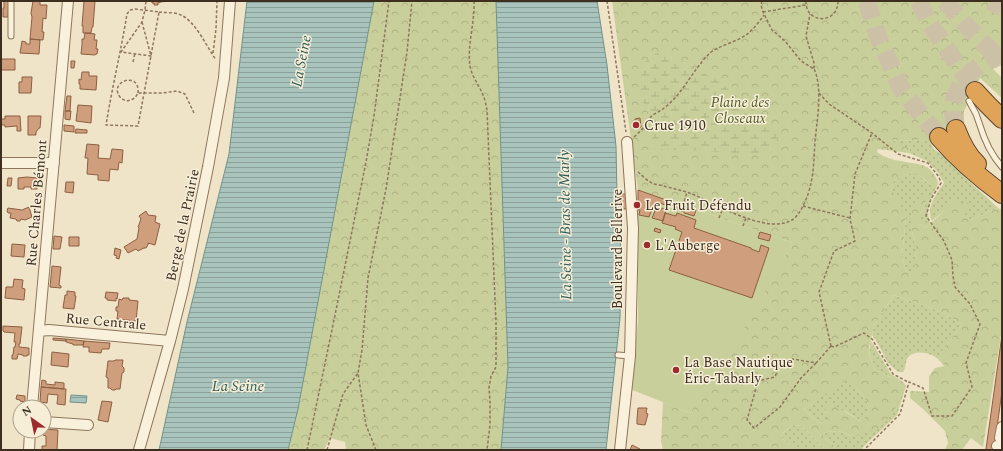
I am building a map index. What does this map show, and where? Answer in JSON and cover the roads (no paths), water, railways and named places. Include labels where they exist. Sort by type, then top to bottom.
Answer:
[{"type":"highway","points":[[972,96],[988,105],[1002,119]]},
{"type":"highway","points":[[956,129],[965,150],[974,161],[1002,185]]},
{"type":"highway","points":[[939,137],[972,171],[1002,194]]},
{"type":"street","name":"Rue Charles Bémont","points":[[33,399],[68,1]]},
{"type":"street","name":"Berge de la Prairie","points":[[139,450],[183,289],[208,167],[225,72],[230,1]]},
{"type":"street","name":"Boulevard Bellerive","points":[[620,450],[630,356],[633,220],[627,142]]},
{"type":"street","points":[[1,163],[54,163]]},
{"type":"street","name":"Rue Centrale","points":[[38,331],[49,330],[170,341]]},
{"type":"street","points":[[52,423],[88,425]]},
{"type":"street","points":[[1000,444],[1002,427]]},
{"type":"street","points":[[29,450],[30,439]]},
{"type":"lane","points":[[11,1],[11,36]]},
{"type":"lane","points":[[972,96],[976,114],[984,137],[989,148],[1002,167]]},
{"type":"lane","points":[[618,355],[630,356]]},
{"type":"water","name":"La Seine","points":[[247,1],[374,1],[298,409],[288,450],[159,450],[187,322],[229,154]]},
{"type":"water","name":"La Seine - Bras de Marly","points":[[496,1],[597,1],[607,65],[616,146],[617,195],[621,253],[620,318],[606,450],[501,450],[508,367]]},
{"type":"water","points":[[71,395],[87,396],[86,403],[70,402]]},
{"type":"tunnel","points":[[867,1],[878,37],[902,90],[939,137]]},
{"type":"tunnel","points":[[919,1],[928,21],[975,91]]},
{"type":"tunnel","points":[[945,1],[1002,62]]},
{"type":"tunnel","points":[[991,1],[1002,8]]},
{"type":"tunnel","points":[[956,129],[953,110],[957,91],[968,75],[976,68],[993,57],[1002,54]]},
{"type":"place","name":"Crue 1910","points":[[636,125]]},
{"type":"place","name":"Le Fruit Défendu","points":[[637,205]]},
{"type":"place","name":"L'Auberge","points":[[647,245]]},
{"type":"place","name":"La Base Nautique Éric-Tabarly","points":[[676,370]]},
{"type":"park label","name":"Plaine des Closeaux","points":[[740,110]]}]
